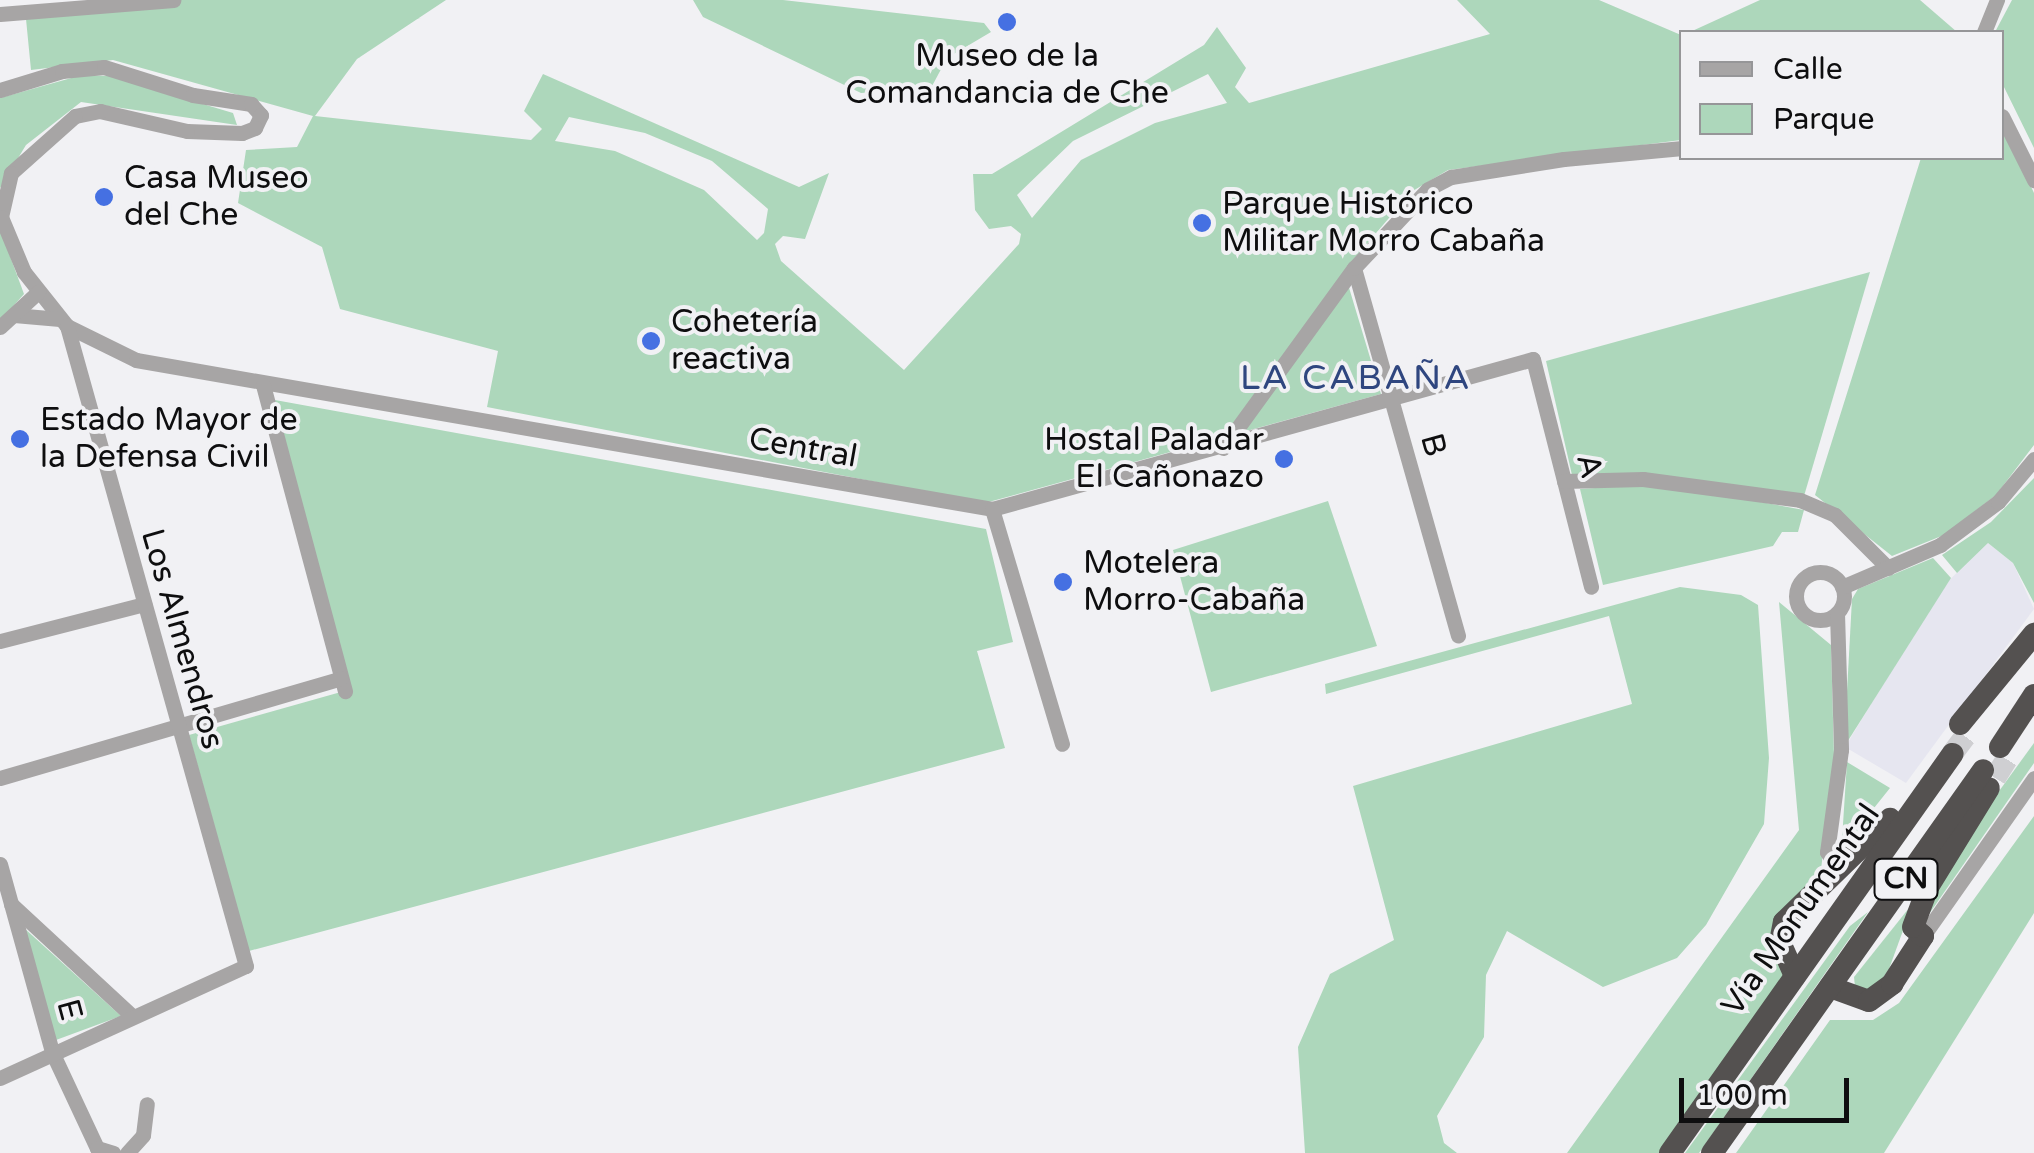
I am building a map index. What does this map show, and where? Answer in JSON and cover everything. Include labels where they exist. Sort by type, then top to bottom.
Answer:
[{"type":"highway","points":[[1966,726],[2034,637]]},
{"type":"highway","points":[[2034,695],[2005,751],[2034,712]]},
{"type":"highway","name":"Vía Monumental","points":[[1670,1153],[1862,882],[1949,749],[1895,813]]},
{"type":"highway","name":"Vía Monumental","points":[[1712,1153],[1867,935],[1989,774],[1928,886],[1913,927],[1922,936]]},
{"type":"highway","points":[[1795,976],[1780,933],[1838,868],[1895,813]]},
{"type":"highway","points":[[1862,882],[1895,813]]},
{"type":"highway","points":[[1819,943],[1858,904],[1874,914],[1867,935]]},
{"type":"highway","points":[[1830,987],[1869,1001],[1882,996],[1922,936]]},
{"type":"street","points":[[0,14],[173,0]]},
{"type":"street","points":[[1985,30],[1998,0]]},
{"type":"street","points":[[0,90],[62,71],[104,67],[194,95],[251,104],[261,115],[255,128],[242,134],[187,131],[100,111],[75,116],[22,160],[2,194],[1,217],[24,272],[63,323]]},
{"type":"street","points":[[2004,120],[2034,180]]},
{"type":"street","points":[[1224,448],[1354,268],[1416,197],[1451,177],[1679,148]]},
{"type":"street","name":"B","points":[[1354,268],[1456,630]]},
{"type":"street","points":[[20,310],[24,272]]},
{"type":"street","points":[[0,327],[38,292]]},
{"type":"street","points":[[20,310],[63,323]]},
{"type":"street","name":"Central","points":[[63,323],[136,360],[263,386],[992,509],[1224,448],[1534,359]]},
{"type":"street","name":"Los Almendros","points":[[63,323],[246,966],[132,1016]]},
{"type":"street","name":"A","points":[[1534,359],[1591,587]]},
{"type":"street","points":[[0,778],[178,726],[343,684],[263,386]]},
{"type":"street","points":[[1842,587],[1931,551],[1970,524],[2034,459]]},
{"type":"street","points":[[1564,481],[1643,479],[1806,502],[1835,515],[1888,568]]},
{"type":"street","points":[[992,509],[1062,744]]},
{"type":"street","points":[[1836,613],[1808,617],[1797,590],[1816,573],[1831,575],[1842,587]]},
{"type":"street","points":[[1838,868],[1827,852],[1841,750],[1836,613],[1842,587]]},
{"type":"street","points":[[0,641],[144,604]]},
{"type":"street","points":[[1922,936],[2034,778]]},
{"type":"street","name":"E","points":[[0,864],[52,1052],[97,1148],[113,1153]]},
{"type":"street","points":[[0,1078],[132,1016],[11,904]]},
{"type":"street","points":[[127,1153],[143,1135],[150,1113],[146,1104]]},
{"type":"shaded area","points":[[1988,543],[2013,563],[2034,609],[1906,783],[1845,747],[1943,586]]},
{"type":"green space","points":[[156,0],[446,0],[357,59],[315,116],[531,140],[542,129],[524,111],[543,74],[799,187],[829,173],[805,239],[783,236],[775,244],[781,261],[904,370],[1019,244],[1021,234],[1011,226],[989,229],[975,210],[973,174],[992,174],[1204,45],[1217,27],[1246,68],[1235,87],[1249,103],[1490,34],[1457,0],[1599,0],[1679,34],[1679,140],[1448,170],[1411,192],[1344,271],[1381,394],[985,503],[487,407],[498,351],[340,309],[322,247],[238,203],[246,150],[297,147],[313,116],[113,60],[31,70],[26,19]],"holes":[[[1208,74],[1227,103],[1155,123],[1081,160],[1032,218],[1017,195],[1073,141]],[[569,117],[645,133],[712,161],[768,209],[764,233],[757,240],[704,190],[615,151],[555,141]]]},
{"type":"green space","points":[[693,0],[783,0],[984,23],[991,32],[947,58],[931,88],[861,93],[703,17]]},
{"type":"green space","points":[[1760,0],[1920,0],[1955,30],[1694,30]]},
{"type":"green space","points":[[2012,0],[2034,0],[2034,148],[2004,87],[2004,30],[1996,30]]},
{"type":"green space","points":[[82,75],[109,76],[233,113],[237,125],[81,102],[26,145],[0,188],[0,98]]},
{"type":"green space","points":[[2004,129],[2034,193],[2034,445],[1996,495],[1944,535],[1892,556],[1815,495],[1920,160],[2004,160]]},
{"type":"green space","points":[[0,229],[24,294],[0,321]]},
{"type":"green space","points":[[1870,272],[1804,496],[1572,475],[1546,361]]},
{"type":"green space","points":[[275,400],[986,529],[1013,642],[977,651],[1005,748],[249,951],[189,735],[348,690]]},
{"type":"green space","points":[[2034,478],[2034,603],[2013,563],[1988,543],[1957,573],[1942,555],[1991,522]]},
{"type":"green space","points":[[1641,485],[1804,510],[1798,532],[1782,532],[1773,546],[1603,585],[1580,489]]},
{"type":"green space","points":[[1328,501],[1377,646],[1211,692],[1173,550]]},
{"type":"green space","points":[[1933,558],[1951,578],[1844,747],[1852,599],[1858,589]]},
{"type":"green space","points":[[1680,587],[1741,595],[1758,605],[1769,758],[1764,824],[1706,925],[1677,958],[1603,987],[1507,931],[1486,975],[1484,1037],[1437,1116],[1444,1143],[1457,1153],[1305,1153],[1298,1047],[1330,974],[1394,940],[1353,786],[1632,704],[1609,616],[1326,694],[1325,684]]},
{"type":"green space","points":[[1779,602],[1831,645],[1834,755],[1820,879],[1778,922],[1789,973],[1659,1153],[1567,1153],[1799,830]]},
{"type":"green space","points":[[2034,743],[2034,763],[1920,927],[1957,849]]},
{"type":"green space","points":[[1847,762],[1890,788],[1866,818],[1873,825],[1841,855]]},
{"type":"green space","points":[[2034,816],[2034,913],[1884,1153],[1736,1153],[1830,1020],[1873,1020],[1899,1003]]},
{"type":"green space","points":[[1913,903],[1889,969],[1871,995],[1855,987],[1854,977]]},
{"type":"green space","points":[[1868,912],[1699,1153],[1685,1153],[1850,926]]},
{"type":"green space","points":[[24,928],[121,1016],[56,1040]]},
{"type":"tunnel","points":[[1952,754],[1971,729]]},
{"type":"tunnel","points":[[1995,778],[2009,756]]},
{"type":"place","name":"Museo de la Comandancia de Che","points":[[1007,22]]},
{"type":"place","name":"Casa Museo del Che","points":[[104,197]]},
{"type":"place","name":"Parque Histórico Militar Morro Cabaña","points":[[1202,223]]},
{"type":"place","name":"Cohetería reactiva","points":[[651,341]]},
{"type":"place","name":"Estado Mayor de la Defensa Civil","points":[[20,439]]},
{"type":"place","name":"Hostal Paladar El Cañonazo","points":[[1284,459]]},
{"type":"place","name":"Motelera Morro-Cabaña","points":[[1063,582]]},
{"type":"district","name":"LA CABAÑA","points":[[1356,378]]}]
